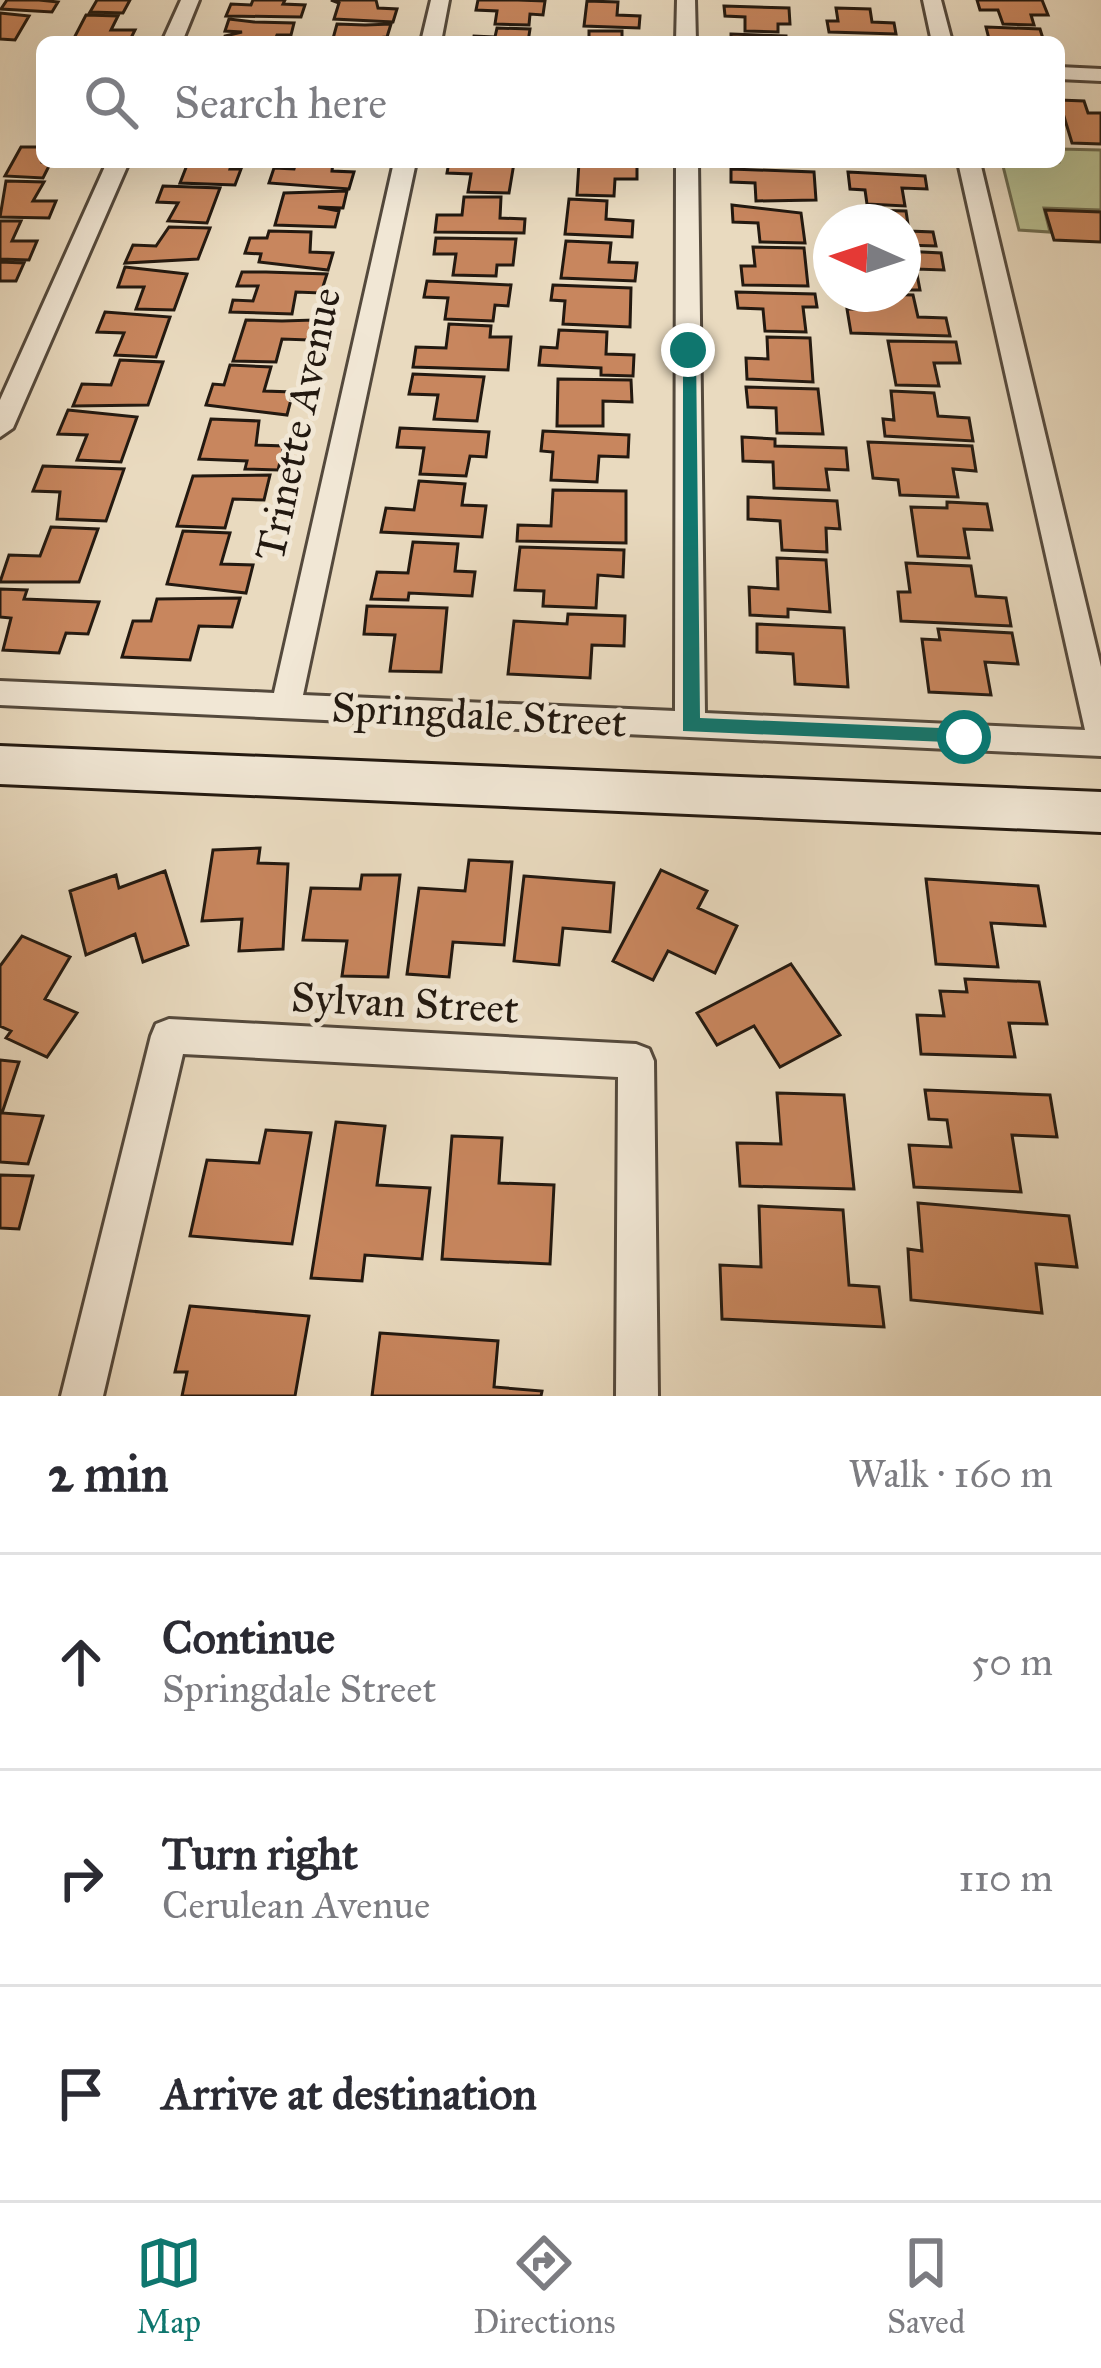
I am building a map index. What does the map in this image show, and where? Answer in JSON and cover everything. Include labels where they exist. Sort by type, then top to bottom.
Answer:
[{"type":"main road","name":"Springdale Street","points":[[0,765],[1101,812]]},
{"type":"street","points":[[175,36],[190,0]]},
{"type":"street","points":[[432,36],[440,0]]},
{"type":"street","points":[[686,0],[686,36]]},
{"type":"street","points":[[932,0],[940,36]]},
{"type":"street","points":[[1065,74],[1101,75]]},
{"type":"street","points":[[0,428],[115,168]]},
{"type":"street","name":"Trinette Avenue","points":[[286,706],[404,168]]},
{"type":"street","points":[[687,168],[690,725]]},
{"type":"street","points":[[971,168],[1101,731]]},
{"type":"street","name":"Springdale Street","points":[[0,694],[1101,743]]},
{"type":"street","name":"Sylvan Street","points":[[82,1396],[169,1036],[636,1060],[637,1396]]},
{"type":"green space","points":[[1065,149],[1101,150],[1101,210],[1044,208],[1050,232],[1019,230],[1004,168],[1065,168]]},
{"type":"building","points":[[7,0],[58,2],[52,12],[1,9]]},
{"type":"building","points":[[97,0],[130,0],[123,13],[90,12]]},
{"type":"building","points":[[253,0],[305,5],[301,17],[226,16],[231,4],[251,5]]},
{"type":"building","points":[[331,0],[376,0],[378,8],[397,9],[393,22],[334,19],[339,3]]},
{"type":"building","points":[[478,0],[545,1],[543,15],[530,14],[529,25],[495,24],[497,11],[476,10]]},
{"type":"building","points":[[977,0],[1042,0],[1048,15],[1031,15],[1034,25],[1003,24],[998,10],[980,10]]},
{"type":"building","points":[[587,1],[618,2],[617,15],[640,16],[639,28],[584,26]]},
{"type":"building","points":[[724,6],[789,8],[790,24],[778,24],[778,32],[745,31],[745,17],[725,16]]},
{"type":"building","points":[[836,8],[870,9],[872,22],[894,23],[896,34],[829,32],[827,21],[838,21]]},
{"type":"building","points":[[0,13],[29,16],[15,40],[0,39]]},
{"type":"building","points":[[86,15],[118,16],[111,30],[135,30],[132,36],[75,36]]},
{"type":"building","points":[[229,19],[294,23],[291,35],[225,36],[242,32],[225,31]]},
{"type":"building","points":[[337,24],[391,24],[387,36],[334,36]]},
{"type":"building","points":[[986,27],[1040,29],[1042,36],[988,36]]},
{"type":"building","points":[[497,28],[530,29],[529,36],[495,36]]},
{"type":"building","points":[[589,31],[622,31],[622,36],[589,36]]},
{"type":"building","points":[[1065,100],[1084,101],[1088,113],[1101,113],[1101,144],[1072,143]]},
{"type":"building","points":[[21,147],[36,147],[36,168],[48,168],[43,178],[5,176]]},
{"type":"building","points":[[186,168],[241,169],[235,185],[180,183]]},
{"type":"building","points":[[274,168],[354,172],[349,189],[269,183]]},
{"type":"building","points":[[448,168],[513,168],[509,193],[468,192],[471,174],[447,173]]},
{"type":"building","points":[[579,168],[637,168],[637,179],[615,179],[614,196],[577,195]]},
{"type":"building","points":[[731,169],[814,172],[816,200],[756,201],[755,183],[731,182]]},
{"type":"building","points":[[848,172],[925,176],[927,189],[902,188],[905,204],[867,204],[865,190],[850,189]]},
{"type":"building","points":[[6,181],[44,182],[33,201],[56,201],[49,218],[0,217]]},
{"type":"building","points":[[163,186],[220,188],[207,223],[168,221],[178,203],[157,202]]},
{"type":"building","points":[[347,191],[343,208],[318,207],[339,211],[335,227],[275,225],[284,193]]},
{"type":"building","points":[[464,197],[501,197],[500,218],[525,219],[524,233],[435,232],[437,215],[462,215]]},
{"type":"building","points":[[569,199],[607,201],[606,219],[633,221],[632,237],[565,234]]},
{"type":"building","points":[[732,205],[801,213],[805,243],[760,242],[758,223],[733,222]]},
{"type":"building","points":[[1045,210],[1101,212],[1101,242],[1054,240]]},
{"type":"building","points":[[0,221],[21,221],[12,241],[37,241],[29,260],[0,259]]},
{"type":"building","points":[[169,227],[210,228],[198,259],[125,263],[133,245],[156,246]]},
{"type":"building","points":[[269,231],[311,232],[310,252],[333,253],[328,270],[259,262],[261,254],[245,253],[250,238],[267,238]]},
{"type":"building","points":[[921,232],[933,232],[936,246],[921,246]]},
{"type":"building","points":[[436,238],[516,239],[513,265],[497,265],[496,276],[453,275],[456,254],[434,254]]},
{"type":"building","points":[[566,241],[611,243],[609,262],[637,263],[635,281],[561,278]]},
{"type":"building","points":[[753,247],[804,248],[808,286],[743,285],[741,266],[755,266]]},
{"type":"building","points":[[921,252],[941,253],[944,270],[921,269]]},
{"type":"building","points":[[0,262],[24,263],[16,281],[0,281]]},
{"type":"building","points":[[125,267],[187,274],[174,310],[136,309],[144,287],[118,287]]},
{"type":"building","points":[[242,272],[327,274],[321,293],[296,292],[292,314],[230,312],[233,300],[253,301],[258,286],[237,286]]},
{"type":"building","points":[[427,281],[511,285],[508,306],[495,305],[493,321],[445,319],[448,298],[424,297]]},
{"type":"building","points":[[553,285],[631,288],[630,327],[563,324],[565,301],[551,300]]},
{"type":"building","points":[[736,292],[813,294],[813,307],[803,307],[806,332],[765,331],[763,309],[738,308]]},
{"type":"building","points":[[105,312],[170,317],[156,357],[115,355],[124,333],[97,332]]},
{"type":"building","points":[[848,312],[917,312],[918,317],[946,318],[950,336],[851,333]]},
{"type":"building","points":[[246,320],[314,320],[309,340],[282,339],[276,362],[233,361]]},
{"type":"building","points":[[449,324],[491,326],[490,337],[511,337],[508,370],[413,367],[416,347],[446,348]]},
{"type":"building","points":[[559,330],[607,332],[606,354],[634,355],[633,376],[601,375],[601,368],[539,365],[541,347],[557,348]]},
{"type":"building","points":[[767,337],[810,338],[813,382],[747,379],[746,358],[768,359]]},
{"type":"building","points":[[888,341],[956,342],[960,363],[934,363],[939,386],[896,385]]},
{"type":"building","points":[[120,360],[163,362],[148,405],[73,406],[82,384],[111,385]]},
{"type":"building","points":[[230,365],[271,367],[264,391],[293,392],[287,415],[206,405],[213,384],[224,385]]},
{"type":"building","points":[[413,374],[484,377],[477,421],[434,419],[438,395],[409,394]]},
{"type":"building","points":[[558,379],[631,380],[632,402],[603,401],[603,426],[557,426]]},
{"type":"building","points":[[746,387],[818,389],[823,434],[777,433],[776,408],[748,407]]},
{"type":"building","points":[[891,391],[934,393],[938,416],[969,418],[973,441],[885,436],[883,419],[894,420]]},
{"type":"building","points":[[68,410],[137,417],[121,462],[77,460],[87,435],[58,434]]},
{"type":"building","points":[[211,419],[259,421],[256,445],[284,446],[278,470],[245,469],[247,461],[199,459]]},
{"type":"building","points":[[400,428],[489,432],[486,457],[470,456],[466,476],[420,474],[424,448],[397,447]]},
{"type":"building","points":[[543,431],[629,435],[628,457],[599,456],[597,482],[551,480],[553,452],[541,451]]},
{"type":"building","points":[[742,437],[775,439],[775,446],[846,448],[848,470],[826,469],[829,490],[774,488],[773,462],[743,461]]},
{"type":"building","points":[[868,442],[972,446],[976,471],[953,469],[958,497],[900,495],[898,480],[873,478]]},
{"type":"building","points":[[43,466],[124,469],[106,521],[57,519],[60,492],[33,491]]},
{"type":"building","points":[[270,475],[264,500],[233,499],[225,528],[177,526],[193,476]]},
{"type":"building","points":[[419,481],[465,484],[462,505],[486,506],[482,537],[381,532],[386,508],[414,510]]},
{"type":"building","points":[[553,490],[626,491],[626,543],[517,541],[518,525],[551,526]]},
{"type":"building","points":[[748,497],[837,501],[840,529],[826,528],[827,552],[782,550],[780,521],[748,519]]},
{"type":"building","points":[[947,502],[987,504],[992,530],[964,529],[969,558],[918,556],[911,507],[947,508]]},
{"type":"building","points":[[51,527],[98,529],[79,582],[0,582],[9,555],[40,556]]},
{"type":"building","points":[[183,531],[230,533],[221,564],[253,565],[246,593],[167,584]]},
{"type":"building","points":[[413,542],[458,544],[455,571],[475,572],[472,596],[409,593],[408,600],[371,599],[377,572],[408,573]]},
{"type":"building","points":[[520,547],[624,550],[623,577],[598,575],[596,608],[543,606],[544,591],[515,590]]},
{"type":"building","points":[[777,558],[826,560],[830,612],[788,609],[788,617],[750,615],[749,587],[778,589]]},
{"type":"building","points":[[906,563],[971,566],[976,596],[1006,598],[1011,626],[901,621],[898,592],[910,592]]},
{"type":"building","points":[[0,589],[27,590],[24,599],[99,602],[88,634],[66,633],[59,653],[3,650],[11,618],[0,617]]},
{"type":"building","points":[[240,598],[232,627],[199,626],[190,660],[122,657],[133,621],[151,621],[157,599]]},
{"type":"building","points":[[367,606],[447,608],[441,672],[390,671],[395,635],[364,634]]},
{"type":"building","points":[[568,614],[625,616],[624,646],[592,645],[590,678],[508,674],[514,621],[567,624]]},
{"type":"building","points":[[757,624],[844,628],[848,687],[795,684],[793,654],[757,652]]},
{"type":"building","points":[[938,629],[1012,633],[1018,664],[985,662],[991,695],[929,692],[922,639],[940,640]]},
{"type":"building","points":[[260,848],[258,863],[288,864],[283,949],[239,951],[242,919],[202,921],[213,850]]},
{"type":"building","points":[[469,860],[512,862],[504,945],[453,942],[449,977],[407,974],[419,888],[465,891]]},
{"type":"building","points":[[661,870],[707,891],[698,908],[737,926],[715,973],[668,951],[653,980],[613,961]]},
{"type":"building","points":[[165,871],[188,945],[143,962],[135,934],[86,955],[70,891],[116,875],[119,888]]},
{"type":"building","points":[[362,875],[400,875],[388,977],[342,976],[347,941],[303,940],[311,888],[360,889]]},
{"type":"building","points":[[524,876],[614,883],[610,932],[563,928],[559,965],[514,961]]},
{"type":"building","points":[[926,879],[1038,886],[1045,926],[991,923],[998,967],[936,964]]},
{"type":"building","points":[[22,936],[70,957],[45,999],[77,1013],[47,1057],[6,1038],[11,1031],[0,1026],[0,966]]},
{"type":"building","points":[[791,964],[840,1035],[780,1067],[754,1026],[717,1045],[697,1013]]},
{"type":"building","points":[[965,979],[1039,982],[1047,1024],[1009,1023],[1015,1057],[921,1054],[917,1015],[944,1016],[940,991],[967,992]]},
{"type":"building","points":[[0,1060],[19,1062],[2,1113],[43,1116],[28,1164],[0,1162]]},
{"type":"building","points":[[925,1090],[1050,1095],[1057,1137],[1012,1135],[1021,1192],[914,1187],[909,1145],[951,1147],[947,1120],[929,1119]]},
{"type":"building","points":[[777,1093],[844,1095],[854,1189],[740,1186],[737,1143],[781,1144]]},
{"type":"building","points":[[336,1122],[385,1126],[377,1185],[430,1188],[422,1259],[365,1255],[362,1281],[311,1278]]},
{"type":"building","points":[[266,1130],[311,1133],[292,1244],[190,1236],[207,1160],[259,1163]]},
{"type":"building","points":[[452,1136],[502,1138],[499,1183],[554,1185],[550,1264],[442,1259]]},
{"type":"building","points":[[0,1175],[33,1176],[19,1229],[0,1228]]},
{"type":"building","points":[[918,1203],[1069,1216],[1077,1267],[1036,1264],[1042,1313],[911,1300],[908,1249],[922,1251]]},
{"type":"building","points":[[759,1206],[843,1210],[849,1285],[879,1287],[884,1327],[722,1319],[720,1265],[761,1267]]},
{"type":"building","points":[[190,1306],[309,1316],[295,1396],[182,1396],[187,1372],[175,1372]]},
{"type":"building","points":[[380,1333],[498,1341],[494,1387],[542,1391],[541,1396],[372,1396]]},
{"type":"route","points":[[688,350],[690,725],[964,737]]}]
